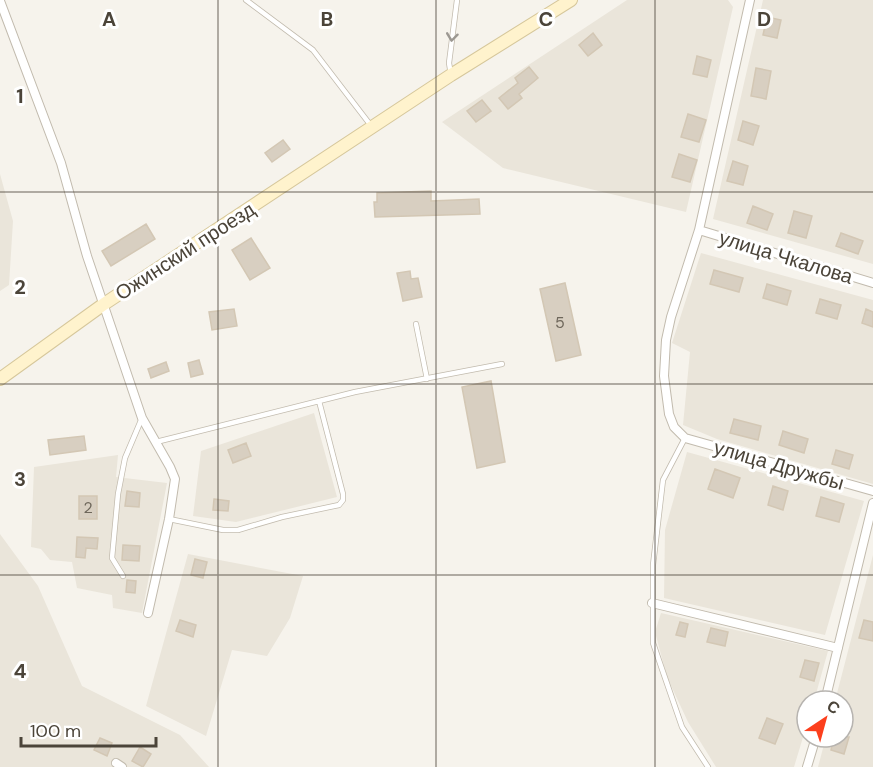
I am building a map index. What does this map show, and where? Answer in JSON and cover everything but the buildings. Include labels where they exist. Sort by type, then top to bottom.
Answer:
[{"type":"main road","name":"Ожинский проезд","points":[[0,379],[104,304],[451,75],[570,0]]},
{"type":"street","points":[[686,438],[675,427],[669,414],[664,367],[666,340],[671,317],[699,230],[750,0]]},
{"type":"street","points":[[0,1],[61,163],[87,256],[142,418],[174,479],[169,519],[148,613]]},
{"type":"street","name":"улица Чкалова","points":[[699,230],[873,284]]},
{"type":"street","name":"улица Дружбы","points":[[686,438],[873,491]]},
{"type":"street","points":[[828,689],[873,503]]},
{"type":"street","points":[[652,603],[838,648]]},
{"type":"street","points":[[807,767],[812,749]]},
{"type":"lane","points":[[246,0],[313,51],[372,127]]},
{"type":"lane","points":[[451,75],[449,63],[457,0]]},
{"type":"lane","points":[[416,324],[427,379]]},
{"type":"lane","points":[[156,442],[319,401],[502,364]]},
{"type":"lane","points":[[169,519],[223,530],[238,530],[282,517],[339,505],[343,500],[343,494],[319,401]]},
{"type":"lane","points":[[123,576],[112,558],[118,494],[125,458],[142,418]]},
{"type":"lane","points":[[686,438],[663,480],[653,565],[653,643],[682,727],[708,767]]},
{"type":"shaded area","points":[[627,0],[728,0],[733,7],[686,212],[503,168],[442,122]]},
{"type":"shaded area","points":[[763,0],[873,0],[873,264],[713,219]]},
{"type":"shaded area","points":[[0,174],[13,221],[9,285],[0,291]]},
{"type":"shaded area","points":[[701,253],[873,300],[873,484],[717,439],[683,425],[690,352],[672,343]]},
{"type":"shaded area","points":[[314,413],[337,497],[236,522],[193,516],[201,451]]},
{"type":"shaded area","points":[[687,452],[864,501],[825,635],[664,598],[665,530]]},
{"type":"shaded area","points":[[118,455],[116,477],[167,483],[142,613],[113,608],[112,595],[77,588],[72,562],[50,560],[41,549],[31,547],[34,467]]},
{"type":"shaded area","points":[[0,534],[38,586],[82,686],[180,735],[209,767],[0,767]]},
{"type":"shaded area","points":[[188,554],[303,576],[290,618],[267,656],[232,650],[206,736],[146,706]]},
{"type":"shaded area","points":[[873,555],[873,767],[818,767],[823,749],[855,749],[855,689],[838,689]]},
{"type":"shaded area","points":[[661,613],[828,651],[817,689],[795,689],[795,749],[799,749],[794,767],[716,767],[688,722],[667,677],[655,632]]}]
